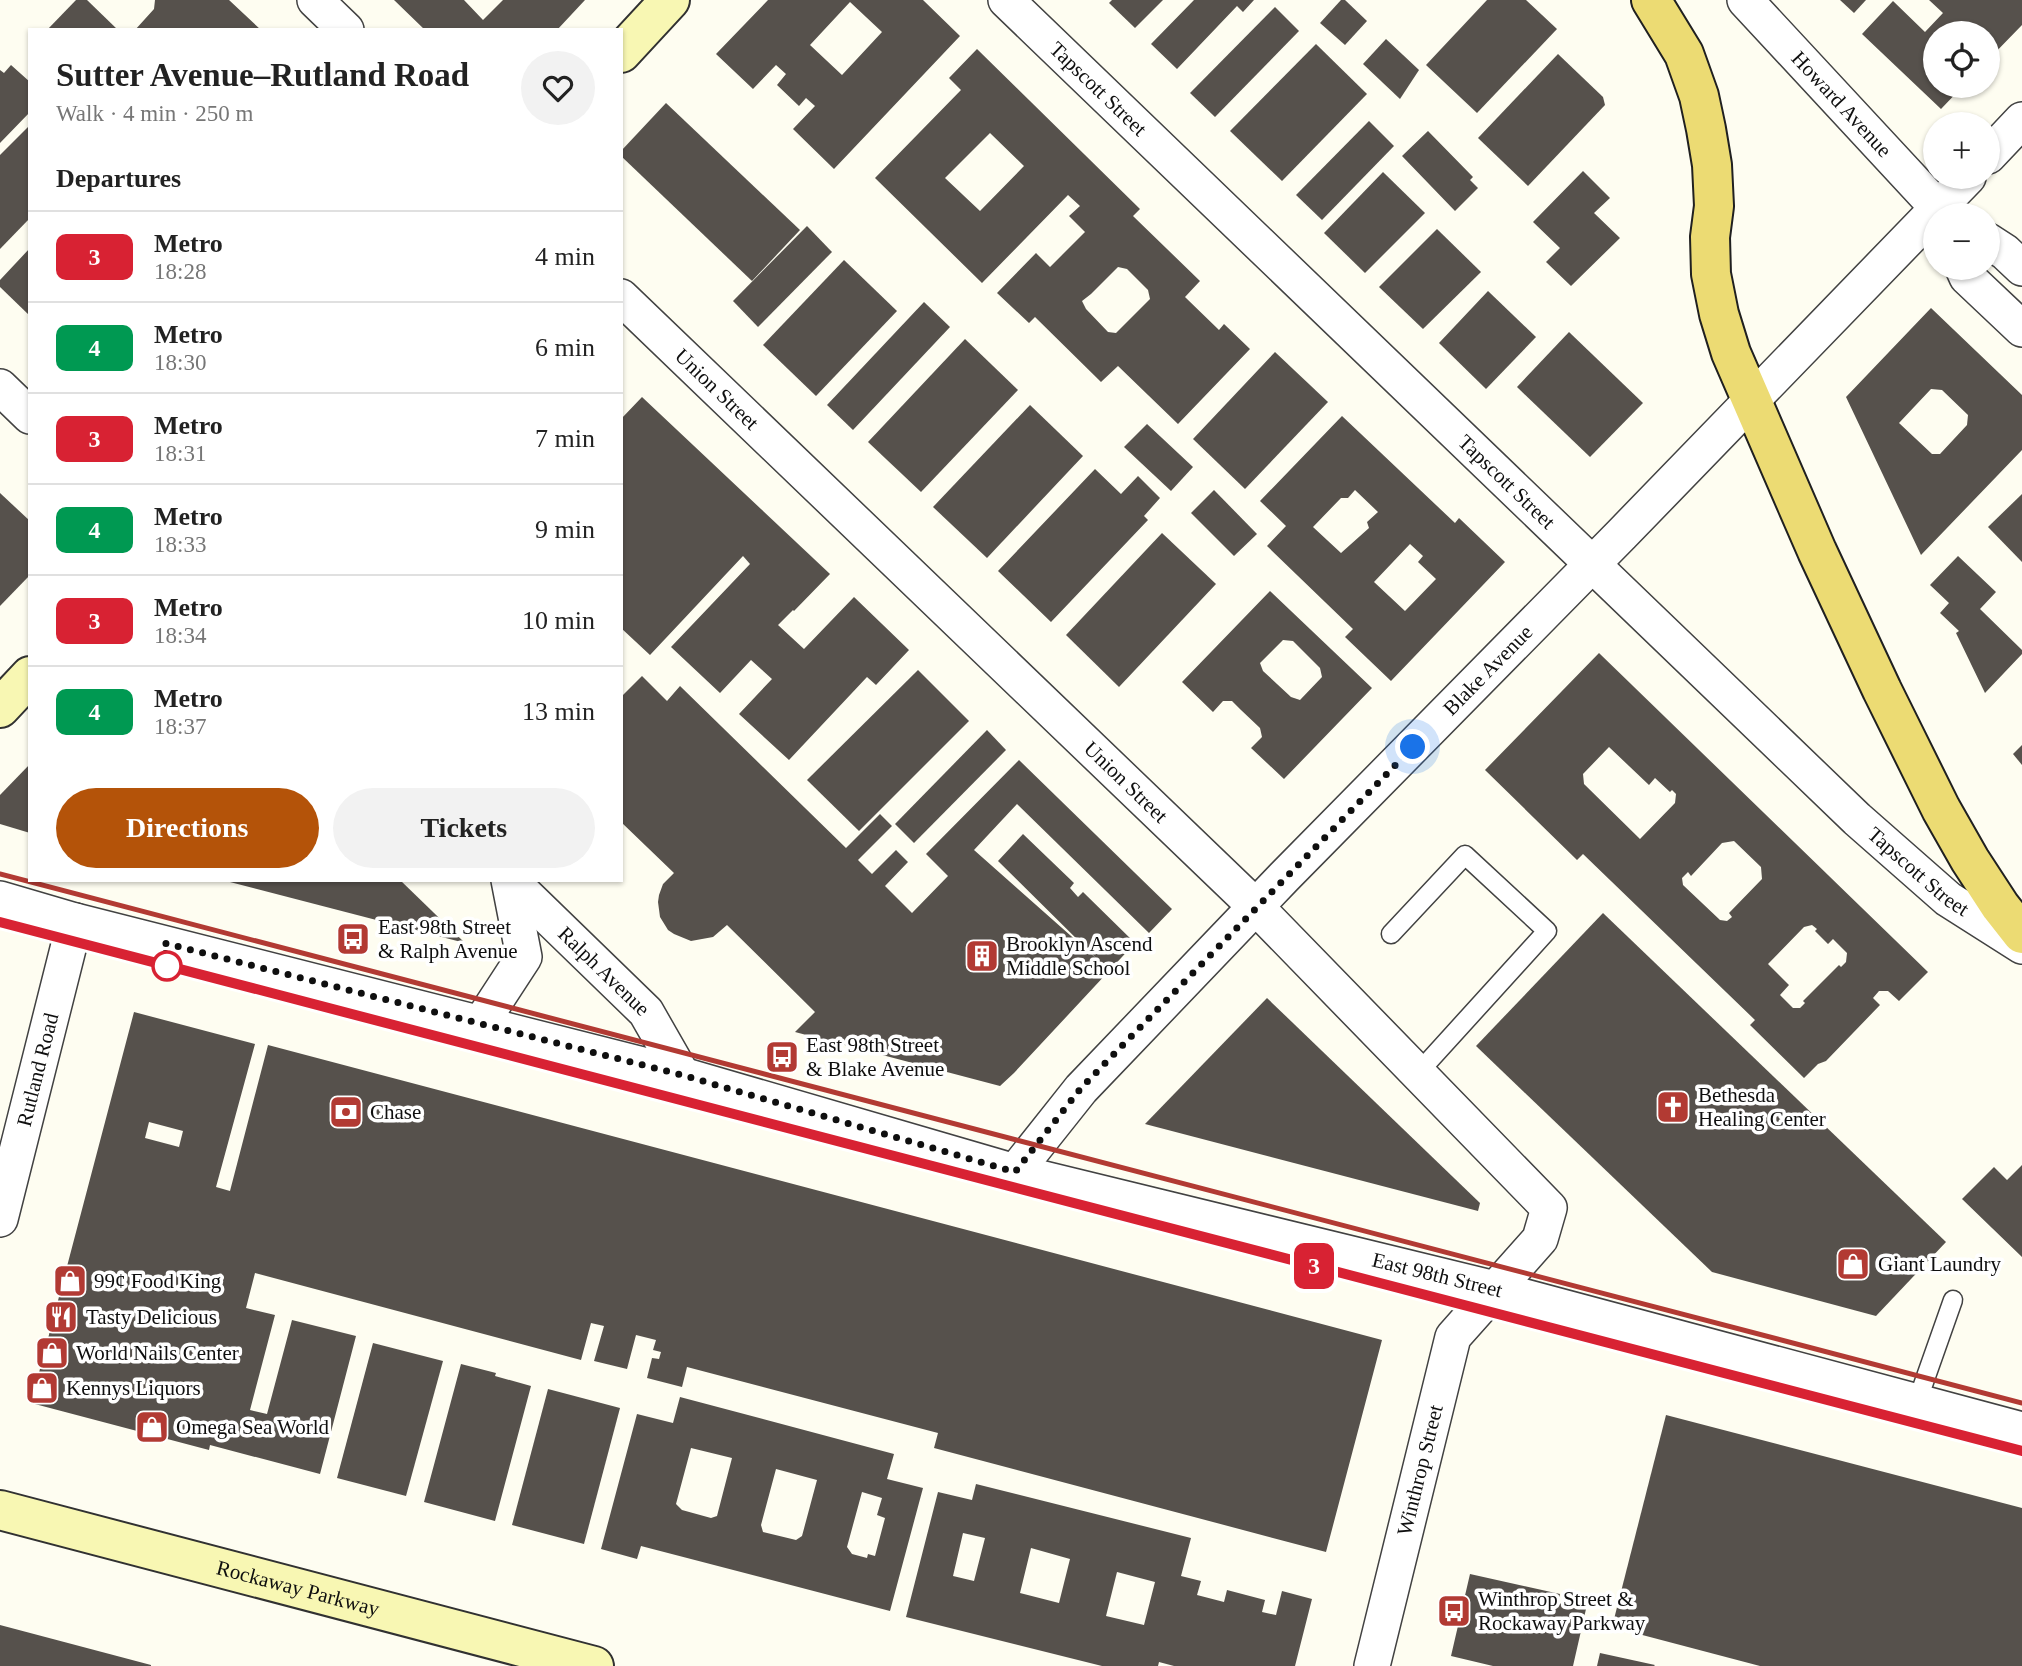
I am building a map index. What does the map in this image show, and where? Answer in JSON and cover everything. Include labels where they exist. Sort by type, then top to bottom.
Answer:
[{"type":"main road","name":"Tapscott Street","points":[[1651,0],[1684,54],[1699,96],[1712,165],[1714,206],[1710,237],[1711,274],[1731,353],[1817,551],[1941,809],[1992,895],[2022,934]]},
{"type":"street","points":[[315,0],[344,28]]},
{"type":"street","points":[[623,51],[670,0]]},
{"type":"street","name":"Tapscott Street","points":[[1006,0],[1857,819],[1948,899],[2022,946]]},
{"type":"street","name":"Howard Avenue","points":[[1745,0],[1933,203]]},
{"type":"street","points":[[2000,143],[2022,120]]},
{"type":"street","name":"Blake Avenue","points":[[1015,1172],[1081,1088],[1752,400],[1923,232]]},
{"type":"street","points":[[2000,249],[2022,268]]},
{"type":"street","points":[[1970,280],[2022,329]]},
{"type":"street","name":"Union Street","points":[[623,300],[1256,907],[1549,1208],[1540,1239],[1495,1289]]},
{"type":"street","points":[[0,387],[28,414]]},
{"type":"street","points":[[0,708],[28,678]]},
{"type":"street","name":"Ralph Avenue","points":[[481,1023],[524,957],[510,882]]},
{"type":"street","name":"Ralph Avenue","points":[[512,882],[646,1012],[682,1075]]},
{"type":"street","name":"East 98th Street","points":[[0,899],[75,921],[682,1075],[1015,1172],[1495,1289],[2022,1430]]},
{"type":"street","name":"Rutland Road","points":[[0,1219],[75,921]]},
{"type":"street","name":"Winthrop Street","points":[[1372,1666],[1453,1337],[1495,1289]]},
{"type":"street","name":"Rockaway Parkway","points":[[0,1510],[594,1666]]},
{"type":"lane","points":[[1391,934],[1465,855],[1547,931],[1418,1073]]},
{"type":"lane","points":[[1917,1402],[1953,1300]]},
{"type":"building","points":[[76,0],[87,0],[116,28],[49,28]]},
{"type":"building","points":[[155,0],[229,0],[259,28],[137,28],[154,9]]},
{"type":"building","points":[[394,0],[464,0],[483,20],[503,0],[585,0],[559,28],[423,28]]},
{"type":"building","points":[[768,0],[923,0],[960,36],[834,169],[793,129],[815,106],[806,98],[799,106],[777,85],[786,74],[776,65],[753,89],[716,54]],"holes":[[[850,2],[882,32],[842,75],[810,45]]]},
{"type":"building","points":[[1112,0],[1163,0],[1135,28],[1109,3]]},
{"type":"building","points":[[1194,0],[1254,0],[1243,12],[1237,6],[1177,69],[1151,44]]},
{"type":"building","points":[[1341,0],[1345,0],[1367,21],[1345,45],[1320,23]]},
{"type":"building","points":[[1487,0],[1526,0],[1557,29],[1477,113],[1426,65]]},
{"type":"building","points":[[1840,0],[1866,0],[1854,13]]},
{"type":"building","points":[[1929,0],[2022,0],[2022,25],[2000,48],[2000,21],[1935,21],[1943,13]]},
{"type":"building","points":[[1893,1],[1923,30],[1923,92],[1862,34]]},
{"type":"building","points":[[1275,7],[1299,31],[1215,117],[1190,93]]},
{"type":"building","points":[[1386,39],[1419,70],[1400,99],[1363,64]]},
{"type":"building","points":[[1316,44],[1367,94],[1282,181],[1230,131]]},
{"type":"building","points":[[977,49],[1140,209],[1133,216],[1200,281],[1185,297],[1219,330],[1224,324],[1250,349],[1178,424],[1118,366],[1101,382],[1035,317],[1029,323],[997,293],[1036,253],[1050,267],[1085,232],[1069,216],[1080,206],[1068,195],[982,283],[875,178],[961,90],[949,78]],"holes":[[[990,133],[1024,166],[980,211],[945,178]],[[1118,267],[1127,269],[1148,290],[1150,299],[1116,333],[1108,332],[1082,301]]]},
{"type":"building","points":[[1558,54],[1603,97],[1605,105],[1528,186],[1478,138]]},
{"type":"building","points":[[11,65],[28,80],[28,114],[0,143],[0,70],[4,73]]},
{"type":"building","points":[[1929,98],[1952,98],[1941,109]]},
{"type":"building","points":[[666,103],[800,230],[752,281],[623,158],[623,149]]},
{"type":"building","points":[[1369,121],[1394,146],[1322,220],[1296,195]]},
{"type":"building","points":[[28,127],[28,220],[0,249],[0,155]]},
{"type":"building","points":[[1428,131],[1473,177],[1470,180],[1478,188],[1455,211],[1402,156]]},
{"type":"building","points":[[1583,171],[1610,198],[1594,213],[1620,238],[1571,286],[1546,262],[1560,248],[1533,222]]},
{"type":"building","points":[[1383,172],[1425,213],[1365,273],[1324,233]]},
{"type":"building","points":[[807,226],[832,252],[758,327],[733,301]]},
{"type":"building","points":[[1437,229],[1481,272],[1423,329],[1379,287]]},
{"type":"building","points":[[28,250],[28,314],[0,287],[0,280]]},
{"type":"building","points":[[844,260],[897,311],[816,396],[763,345]]},
{"type":"building","points":[[1488,291],[1536,337],[1486,389],[1439,343]]},
{"type":"building","points":[[924,302],[950,327],[853,430],[827,405]]},
{"type":"building","points":[[1931,308],[2022,395],[2022,450],[1921,555],[1846,397]],"holes":[[[1931,389],[1942,390],[1968,415],[1967,425],[1940,454],[1932,454],[1899,423]]]},
{"type":"building","points":[[1569,332],[1643,403],[1590,457],[1517,387]]},
{"type":"building","points":[[965,339],[1018,390],[921,492],[868,442]]},
{"type":"building","points":[[1275,352],[1328,402],[1245,489],[1193,439]]},
{"type":"building","points":[[642,397],[830,574],[778,625],[804,649],[854,597],[909,650],[876,685],[867,677],[789,760],[739,714],[772,679],[751,660],[720,693],[671,647],[750,564],[743,556],[650,655],[623,630],[623,417]]},
{"type":"building","points":[[1030,405],[1083,456],[987,558],[933,507]]},
{"type":"building","points":[[1342,416],[1455,523],[1459,518],[1505,562],[1391,681],[1345,637],[1353,629],[1267,546],[1286,526],[1260,501]],"holes":[[[1355,490],[1378,512],[1367,522],[1369,528],[1341,553],[1313,527],[1341,498],[1348,498]],[[1410,544],[1423,556],[1418,562],[1436,579],[1405,611],[1374,582]]]},
{"type":"building","points":[[1147,424],[1193,467],[1171,491],[1124,447]]},
{"type":"building","points":[[1095,469],[1121,494],[1138,476],[1160,498],[1144,516],[1148,520],[1051,622],[998,571]]},
{"type":"building","points":[[1214,490],[1257,534],[1234,556],[1191,513]]},
{"type":"building","points":[[0,493],[28,519],[28,577],[0,606]]},
{"type":"building","points":[[2022,494],[2022,562],[1988,527]]},
{"type":"building","points":[[1162,533],[1216,584],[1119,687],[1066,635]]},
{"type":"building","points":[[1958,556],[1996,592],[1980,609],[2022,650],[2022,654],[1985,693],[1956,633],[1959,631],[1940,613],[1949,603],[1930,585]]},
{"type":"building","points":[[1270,591],[1372,688],[1284,779],[1251,748],[1262,737],[1260,728],[1232,701],[1223,701],[1213,712],[1182,682]],"holes":[[[1283,640],[1293,641],[1320,668],[1322,677],[1300,700],[1291,697],[1263,671],[1260,663]]]},
{"type":"building","points":[[1599,653],[1928,972],[1899,1001],[1888,991],[1879,991],[1873,998],[1880,1005],[1826,1061],[1818,1064],[1804,1078],[1750,1025],[1755,1020],[1583,854],[1577,860],[1485,770]],"holes":[[[1609,747],[1649,785],[1655,778],[1676,794],[1675,803],[1640,839],[1584,784],[1583,774]],[[1734,841],[1761,867],[1762,879],[1729,913],[1732,917],[1727,921],[1720,920],[1683,885],[1682,878],[1688,872],[1691,876],[1722,843]],[[1812,925],[1828,944],[1833,939],[1847,953],[1846,962],[1841,967],[1839,965],[1803,1001],[1805,1003],[1800,1008],[1793,1008],[1780,995],[1789,985],[1768,964],[1804,927]]]},
{"type":"building","points":[[918,670],[969,721],[859,831],[807,780]]},
{"type":"building","points":[[642,676],[667,701],[680,686],[846,848],[880,814],[892,826],[858,860],[872,874],[896,850],[908,862],[885,886],[912,913],[948,876],[926,854],[1019,760],[1172,909],[1149,933],[1017,804],[974,850],[1097,959],[998,861],[1023,834],[1074,883],[1070,888],[1078,897],[1083,892],[1135,943],[1014,1073],[1000,1086],[795,1032],[815,1012],[727,925],[713,937],[691,941],[668,930],[660,917],[659,895],[663,884],[674,873],[623,824],[623,695]]},
{"type":"building","points":[[987,730],[1006,750],[914,843],[895,824]]},
{"type":"building","points":[[2022,745],[2022,765],[2013,754]]},
{"type":"building","points":[[28,766],[28,832],[0,824],[0,795]]},
{"type":"building","points":[[230,882],[402,882],[465,943]]},
{"type":"building","name":"Bethesda Healing Center","points":[[1603,913],[1946,1242],[1876,1316],[1712,1272],[1476,1046]]},
{"type":"building","points":[[1267,998],[1480,1203],[1478,1211],[1145,1124]]},
{"type":"building","points":[[134,1012],[255,1044],[216,1187],[230,1191],[268,1045],[1382,1340],[1326,1552],[934,1448],[938,1433],[687,1367],[682,1387],[647,1378],[652,1358],[659,1359],[661,1352],[653,1350],[656,1340],[636,1335],[627,1369],[594,1361],[604,1326],[591,1323],[581,1360],[255,1273],[246,1308],[275,1315],[250,1410],[267,1414],[292,1320],[356,1336],[320,1474],[210,1445],[209,1450],[31,1403]],"holes":[[[149,1122],[183,1131],[179,1147],[145,1138]]]},
{"type":"building","points":[[2022,1165],[2022,1257],[1962,1199],[1994,1167],[2007,1180]]},
{"type":"building","points":[[373,1343],[443,1361],[406,1496],[337,1478]]},
{"type":"building","points":[[461,1364],[531,1386],[495,1521],[424,1502]]},
{"type":"building","points":[[548,1389],[620,1408],[584,1544],[512,1525]]},
{"type":"building","points":[[680,1397],[894,1454],[887,1479],[923,1488],[890,1611],[641,1546],[637,1559],[601,1549],[637,1414],[673,1423]],"holes":[[[691,1448],[732,1458],[717,1516],[711,1518],[682,1510],[676,1504]],[[776,1469],[817,1480],[802,1536],[796,1540],[763,1532],[761,1525]],[[862,1492],[882,1498],[877,1515],[885,1518],[875,1556],[868,1554],[867,1558],[852,1554],[847,1547]]]},
{"type":"building","points":[[1666,1415],[2022,1508],[2022,1666],[1760,1666],[1612,1627]]},
{"type":"building","points":[[976,1484],[1191,1538],[1181,1576],[1201,1581],[1197,1595],[1224,1602],[1227,1590],[1265,1600],[1262,1612],[1276,1615],[1282,1591],[1312,1599],[1295,1666],[1174,1666],[1159,1662],[1158,1666],[1102,1666],[906,1617],[938,1492],[972,1500]],"holes":[[[963,1533],[985,1538],[974,1581],[953,1576]],[[1031,1548],[1070,1559],[1059,1603],[1020,1593]],[[1117,1572],[1155,1582],[1144,1625],[1106,1616]]]},
{"type":"building","points":[[1470,1574],[1560,1594],[1558,1603],[1586,1609],[1573,1666],[1493,1666],[1451,1656]]},
{"type":"building","points":[[0,1625],[151,1665],[151,1666],[0,1666]]},
{"type":"building","points":[[1600,1653],[1655,1665],[1597,1666]]},
{"type":"railway","points":[[0,874],[28,881]]},
{"type":"railway","points":[[31,882],[2022,1403]]},
{"type":"railway","points":[[0,922],[2022,1451]]},
{"type":"metro line","name":"3","points":[[0,922],[2022,1451]]},
{"type":"place","name":"East 98th Street & Ralph Avenue","points":[[353,939]]},
{"type":"place","name":"Brooklyn Ascend Middle School","points":[[982,956]]},
{"type":"place","name":"East 98th Street & Blake Avenue","points":[[782,1057]]},
{"type":"place","name":"Bethesda Healing Center","points":[[1673,1107]]},
{"type":"place","name":"Chase","points":[[346,1112]]},
{"type":"place","name":"Giant Laundry","points":[[1853,1264]]},
{"type":"place","name":"99¢ Food King","points":[[70,1281]]},
{"type":"place","name":"Tasty Delicious","points":[[61,1317]]},
{"type":"place","name":"World Nails Center","points":[[52,1353]]},
{"type":"place","name":"Kennys Liquors","points":[[42,1388]]},
{"type":"place","name":"Omega Sea World","points":[[152,1427]]},
{"type":"place","name":"Winthrop Street & Rockaway Parkway","points":[[1454,1611]]},
{"type":"route","points":[[167,966],[164,943],[682,1075],[1015,1172],[1081,1088],[1413,747]]}]
